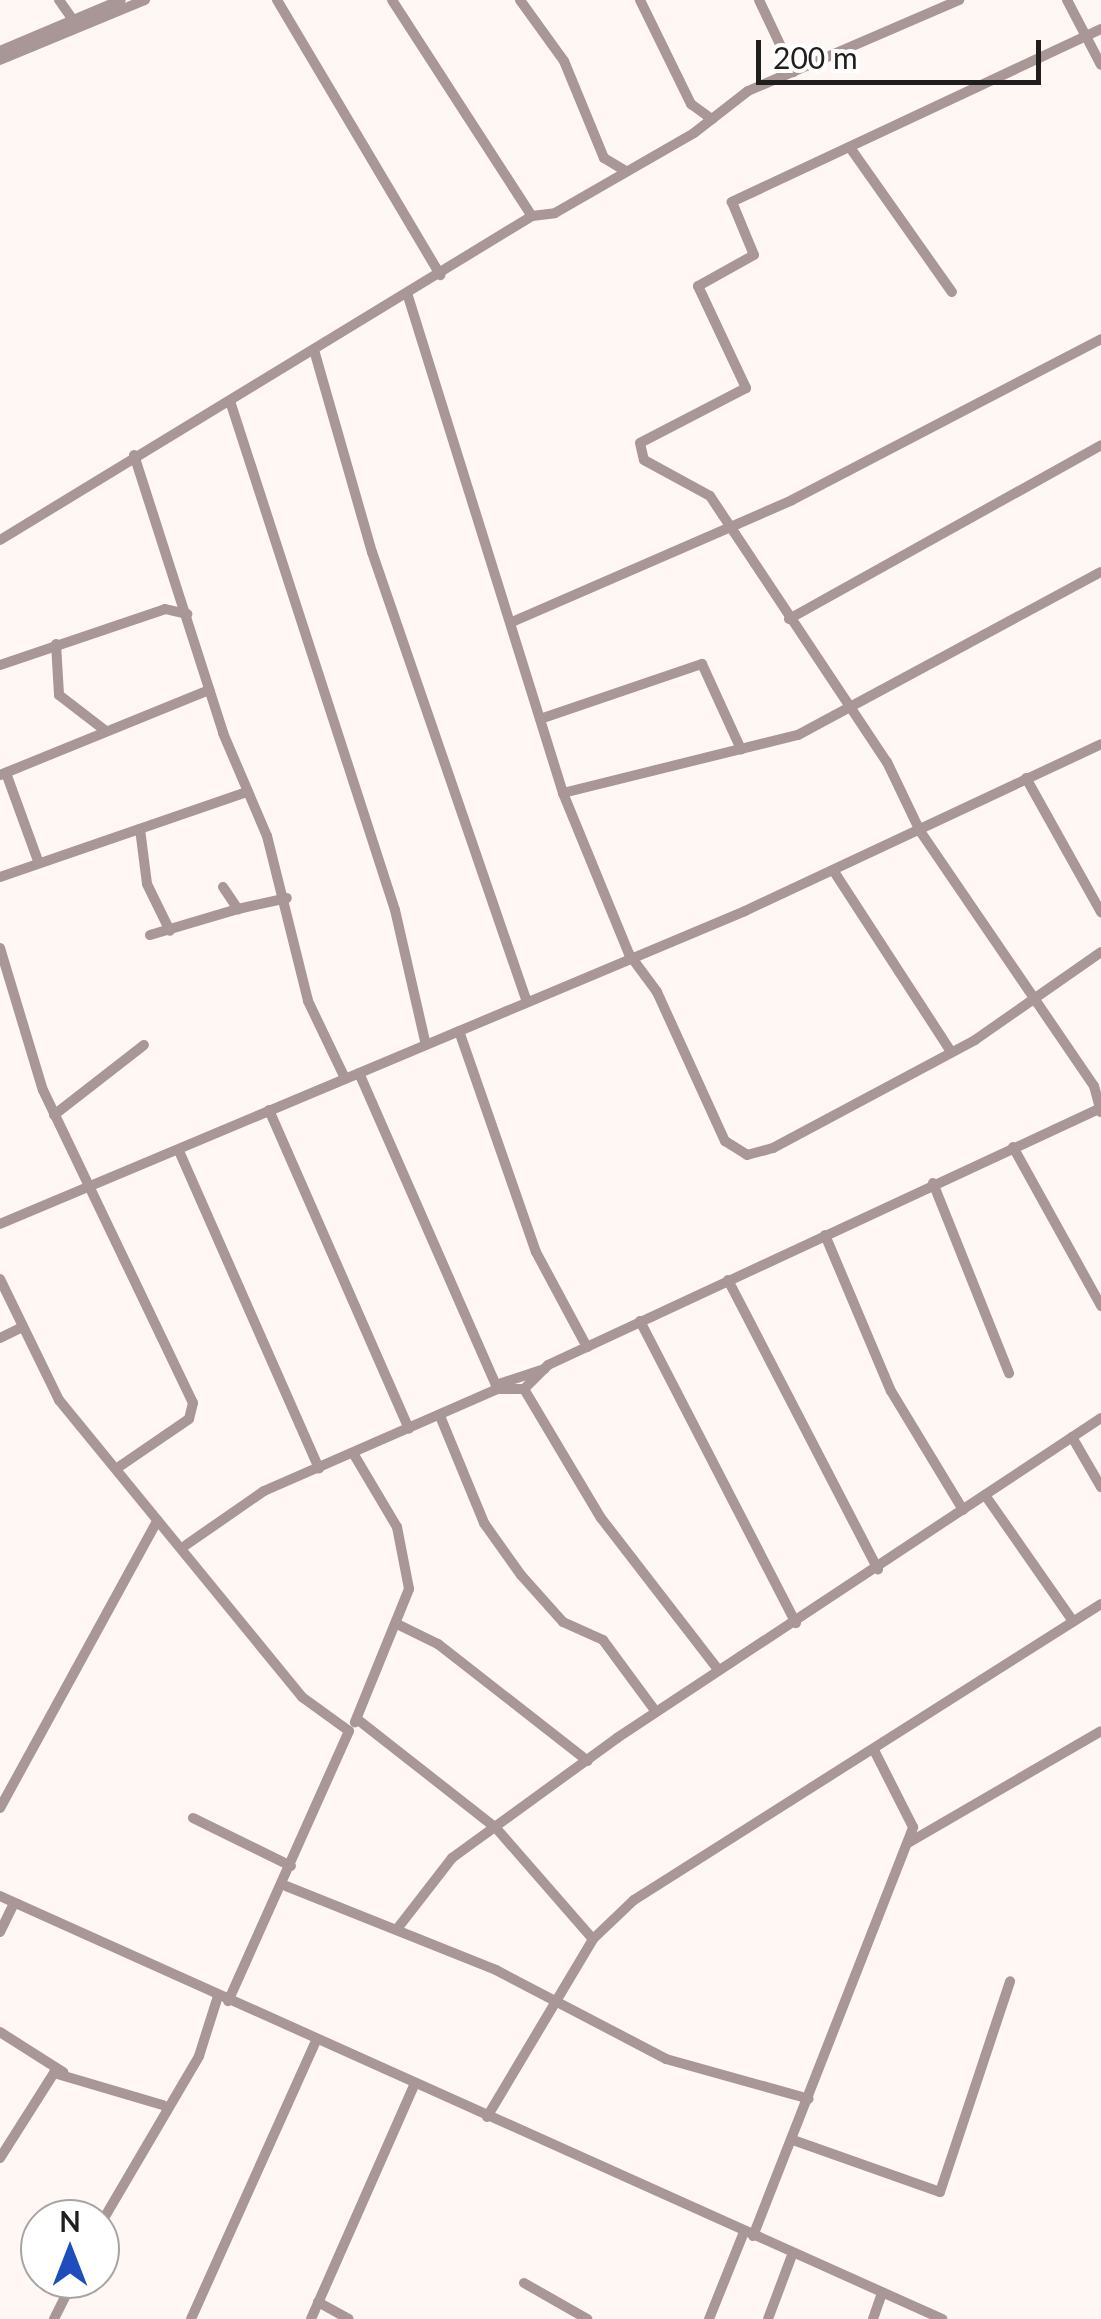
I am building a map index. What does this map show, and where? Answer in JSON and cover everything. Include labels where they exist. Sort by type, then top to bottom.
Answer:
[{"type":"street","points":[[60,0],[72,20]]},
{"type":"street","points":[[0,50],[120,0]]},
{"type":"street","points":[[0,60],[144,0]]},
{"type":"street","points":[[280,0],[443,272]]},
{"type":"street","points":[[392,0],[532,216]]},
{"type":"street","points":[[520,0],[564,61],[604,158],[626,171]]},
{"type":"street","points":[[640,0],[691,104],[712,119]]},
{"type":"street","points":[[759,0],[793,72]]},
{"type":"street","points":[[1067,0],[1084,40],[1101,65]]},
{"type":"street","points":[[0,540],[532,216],[555,213],[793,72],[956,1]]},
{"type":"street","points":[[186,1545],[264,1491],[544,1369],[933,1183],[1101,1109],[1094,1086],[1032,1004],[920,831],[848,710],[725,526],[710,496],[644,460],[640,443],[746,388],[698,286],[754,255],[732,202],[1101,29]]},
{"type":"street","points":[[851,149],[952,292]]},
{"type":"street","points":[[407,293],[563,793],[629,954],[657,992],[712,1122],[746,1156],[950,1052],[1032,1004],[1101,952]]},
{"type":"street","points":[[512,622],[725,526],[1101,339]]},
{"type":"street","points":[[314,350],[372,552],[526,1000]]},
{"type":"street","points":[[230,401],[395,910],[425,1040]]},
{"type":"street","points":[[789,619],[1101,445]]},
{"type":"street","points":[[134,455],[209,690],[287,898],[308,1001],[344,1076]]},
{"type":"street","points":[[563,793],[741,749],[848,710],[1101,572]]},
{"type":"street","points":[[0,665],[165,608],[187,614]]},
{"type":"street","points":[[56,644],[59,695],[108,731]]},
{"type":"street","points":[[542,718],[702,664],[741,749]]},
{"type":"street","points":[[38,861],[3,774],[209,690]]},
{"type":"street","points":[[0,1224],[179,1151],[425,1040],[459,1031],[629,954],[833,870],[1101,744]]},
{"type":"street","points":[[1026,778],[1101,912]]},
{"type":"street","points":[[0,878],[38,861],[248,792]]},
{"type":"street","points":[[140,830],[147,884],[170,932]]},
{"type":"street","points":[[833,870],[950,1052]]},
{"type":"street","points":[[224,888],[238,909]]},
{"type":"street","points":[[150,935],[287,898]]},
{"type":"street","points":[[0,948],[54,1115],[193,1403],[189,1419],[116,1469]]},
{"type":"street","points":[[459,1031],[536,1252],[588,1347]]},
{"type":"street","points":[[54,1115],[144,1045]]},
{"type":"street","points":[[359,1073],[497,1387]]},
{"type":"street","points":[[269,1110],[409,1429]]},
{"type":"street","points":[[1013,1148],[1101,1306]]},
{"type":"street","points":[[179,1151],[319,1468]]},
{"type":"street","points":[[933,1183],[1009,1373]]},
{"type":"street","points":[[825,1235],[892,1391],[964,1510]]},
{"type":"street","points":[[0,1280],[59,1400],[158,1520],[186,1545],[302,1697],[349,1731]]},
{"type":"street","points":[[728,1280],[784,1403],[878,1569]]},
{"type":"street","points":[[640,1321],[796,1623]]},
{"type":"street","points":[[0,1338],[23,1327]]},
{"type":"street","points":[[497,1387],[524,1389],[544,1369]]},
{"type":"street","points":[[524,1389],[601,1518],[717,1668]]},
{"type":"street","points":[[440,1416],[484,1523],[521,1575],[570,1628],[603,1640],[656,1712]]},
{"type":"street","points":[[396,1928],[430,1878],[588,1761],[717,1668],[796,1623],[1101,1418]]},
{"type":"street","points":[[1072,1437],[1101,1487]]},
{"type":"street","points":[[114,2199],[163,2105],[199,2056],[223,1999],[286,1886],[408,1589],[402,1542],[353,1453]]},
{"type":"street","points":[[985,1495],[1073,1621]]},
{"type":"street","points":[[0,1808],[158,1520]]},
{"type":"street","points":[[487,2117],[593,1940],[634,1900],[1101,1604]]},
{"type":"street","points":[[396,1624],[438,1644],[588,1761]]},
{"type":"street","points":[[357,1719],[496,1828],[593,1940]]},
{"type":"street","points":[[908,1843],[1101,1731]]},
{"type":"street","points":[[709,2319],[794,2140],[908,1843],[911,1813],[874,1750]]},
{"type":"street","points":[[193,1818],[291,1866]]},
{"type":"street","points":[[286,1886],[396,1928],[666,2059],[809,2099]]},
{"type":"street","points":[[0,1896],[792,2255],[942,2319]]},
{"type":"street","points":[[0,1932],[14,1904]]},
{"type":"street","points":[[794,2140],[940,2192],[1010,1982]]},
{"type":"street","points":[[0,2032],[63,2072],[163,2105]]},
{"type":"street","points":[[191,2319],[316,2041]]},
{"type":"street","points":[[0,2158],[63,2072]]},
{"type":"street","points":[[311,2319],[414,2084]]},
{"type":"street","points":[[768,2319],[792,2255]]},
{"type":"street","points":[[524,2284],[586,2319]]},
{"type":"street","points":[[873,2319],[882,2293]]},
{"type":"street","points":[[318,2302],[349,2319]]}]
